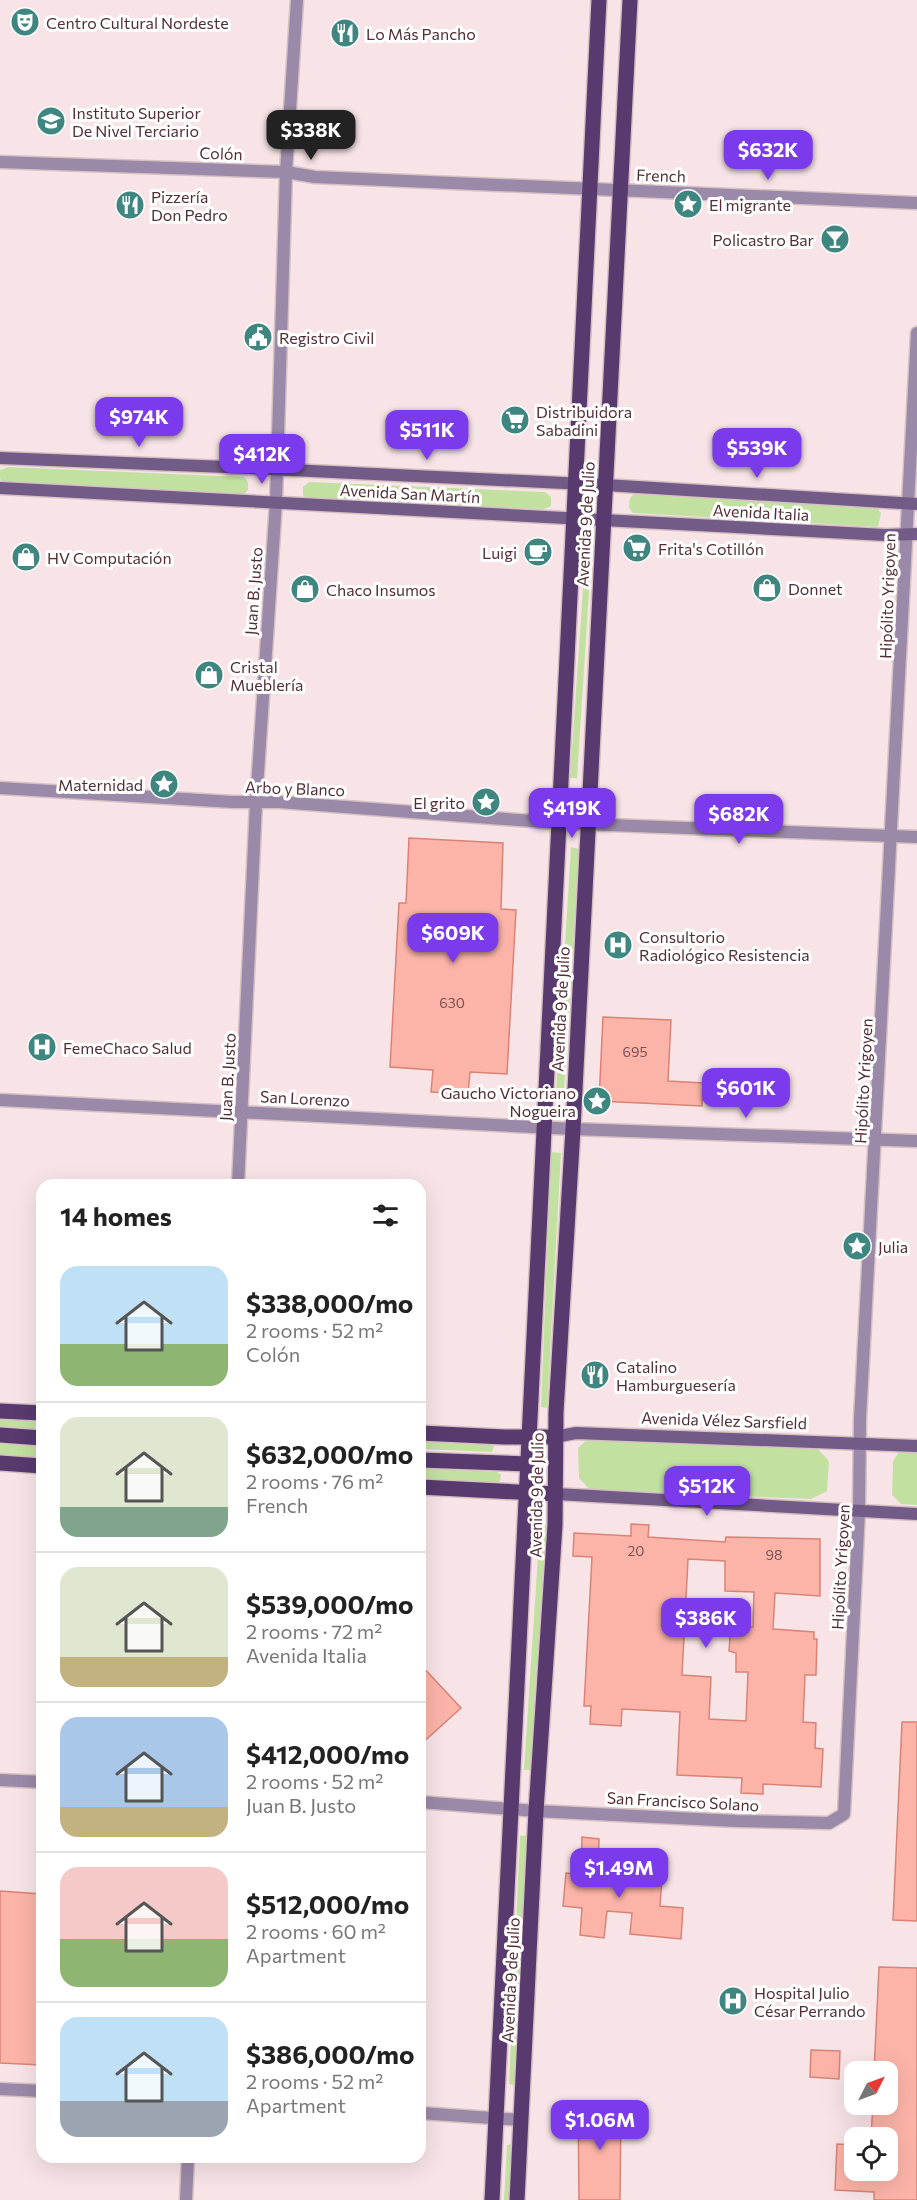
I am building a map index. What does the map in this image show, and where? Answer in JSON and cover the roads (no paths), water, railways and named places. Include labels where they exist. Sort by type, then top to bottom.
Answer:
[{"type":"main road","name":"Avenida 9 de Julio","points":[[492,2200],[546,1127],[558,823],[599,0]]},
{"type":"main road","name":"Avenida 9 de Julio","points":[[517,2200],[536,1811],[556,1494],[555,1437],[573,1129],[630,0]]},
{"type":"main road","name":"Avenida San Martín","points":[[0,458],[576,484]]},
{"type":"main road","name":"Avenida Italia","points":[[576,484],[912,504]]},
{"type":"main road","name":"Avenida San Martín","points":[[0,489],[602,520]]},
{"type":"main road","name":"Avenida Italia","points":[[602,520],[885,535],[912,534]]},
{"type":"main road","points":[[0,1411],[36,1413]]},
{"type":"main road","name":"Avenida Vélez Sarsfield","points":[[426,1433],[529,1438],[576,1433],[917,1446]]},
{"type":"main road","points":[[0,1435],[36,1438]]},
{"type":"main road","points":[[426,1460],[528,1464]]},
{"type":"main road","points":[[0,1463],[36,1466]]},
{"type":"main road","points":[[426,1487],[917,1514]]},
{"type":"street","name":"Juan B. Justo","points":[[238,1179],[256,803],[276,502],[286,172],[297,0]]},
{"type":"street","name":"Colón","points":[[0,162],[286,172],[315,177],[619,191]]},
{"type":"street","name":"French","points":[[619,191],[645,190],[917,203]]},
{"type":"street","name":"Hipólito Yrigoyen","points":[[829,1823],[844,1814],[859,1511],[860,1443],[892,836],[912,534],[917,333]]},
{"type":"street","name":"Arbo y Blanco","points":[[0,788],[256,803],[279,802],[588,825],[917,837]]},
{"type":"street","name":"San Lorenzo","points":[[0,1101],[573,1129],[917,1141]]},
{"type":"street","points":[[0,1780],[36,1782]]},
{"type":"street","name":"San Francisco Solano","points":[[426,1802],[536,1811],[736,1821],[829,1823]]},
{"type":"street","points":[[0,2089],[36,2091]]},
{"type":"street","points":[[426,2113],[521,2120]]},
{"type":"street","points":[[186,2200],[188,2163]]},
{"type":"place","name":"Centro Cultural Nordeste","points":[[25,22]]},
{"type":"place","name":"Lo Más Pancho","points":[[345,33]]},
{"type":"place","name":"Instituto Superior De Nivel Terciario","points":[[51,121]]},
{"type":"place","name":"El migrante","points":[[688,204]]},
{"type":"place","name":"Pizzería Don Pedro","points":[[130,205]]},
{"type":"place","name":"Policastro Bar","points":[[835,239]]},
{"type":"place","name":"Registro Civil","points":[[258,337]]},
{"type":"place","name":"Distribuidora Sabadini","points":[[515,420]]},
{"type":"place","name":"Frita's Cotillón","points":[[637,548]]},
{"type":"place","name":"Luigi","points":[[538,552]]},
{"type":"place","name":"HV Computación","points":[[26,557]]},
{"type":"place","name":"Donnet","points":[[767,588]]},
{"type":"place","name":"Chaco Insumos","points":[[305,589]]},
{"type":"place","name":"Cristal Mueblería","points":[[209,675]]},
{"type":"place","name":"Maternidad","points":[[164,784]]},
{"type":"place","name":"El grito","points":[[486,802]]},
{"type":"place","name":"Consultorio Radiológico Resistencia","points":[[618,945]]},
{"type":"place","name":"FemeChaco Salud","points":[[42,1047]]},
{"type":"place","name":"Gaucho Victoriano Nogueira","points":[[597,1101]]},
{"type":"place","name":"Julia","points":[[857,1246]]},
{"type":"place","name":"Catalino Hamburguesería","points":[[595,1375]]},
{"type":"place","name":"Hospital Julio César Perrando","points":[[733,2001]]}]
